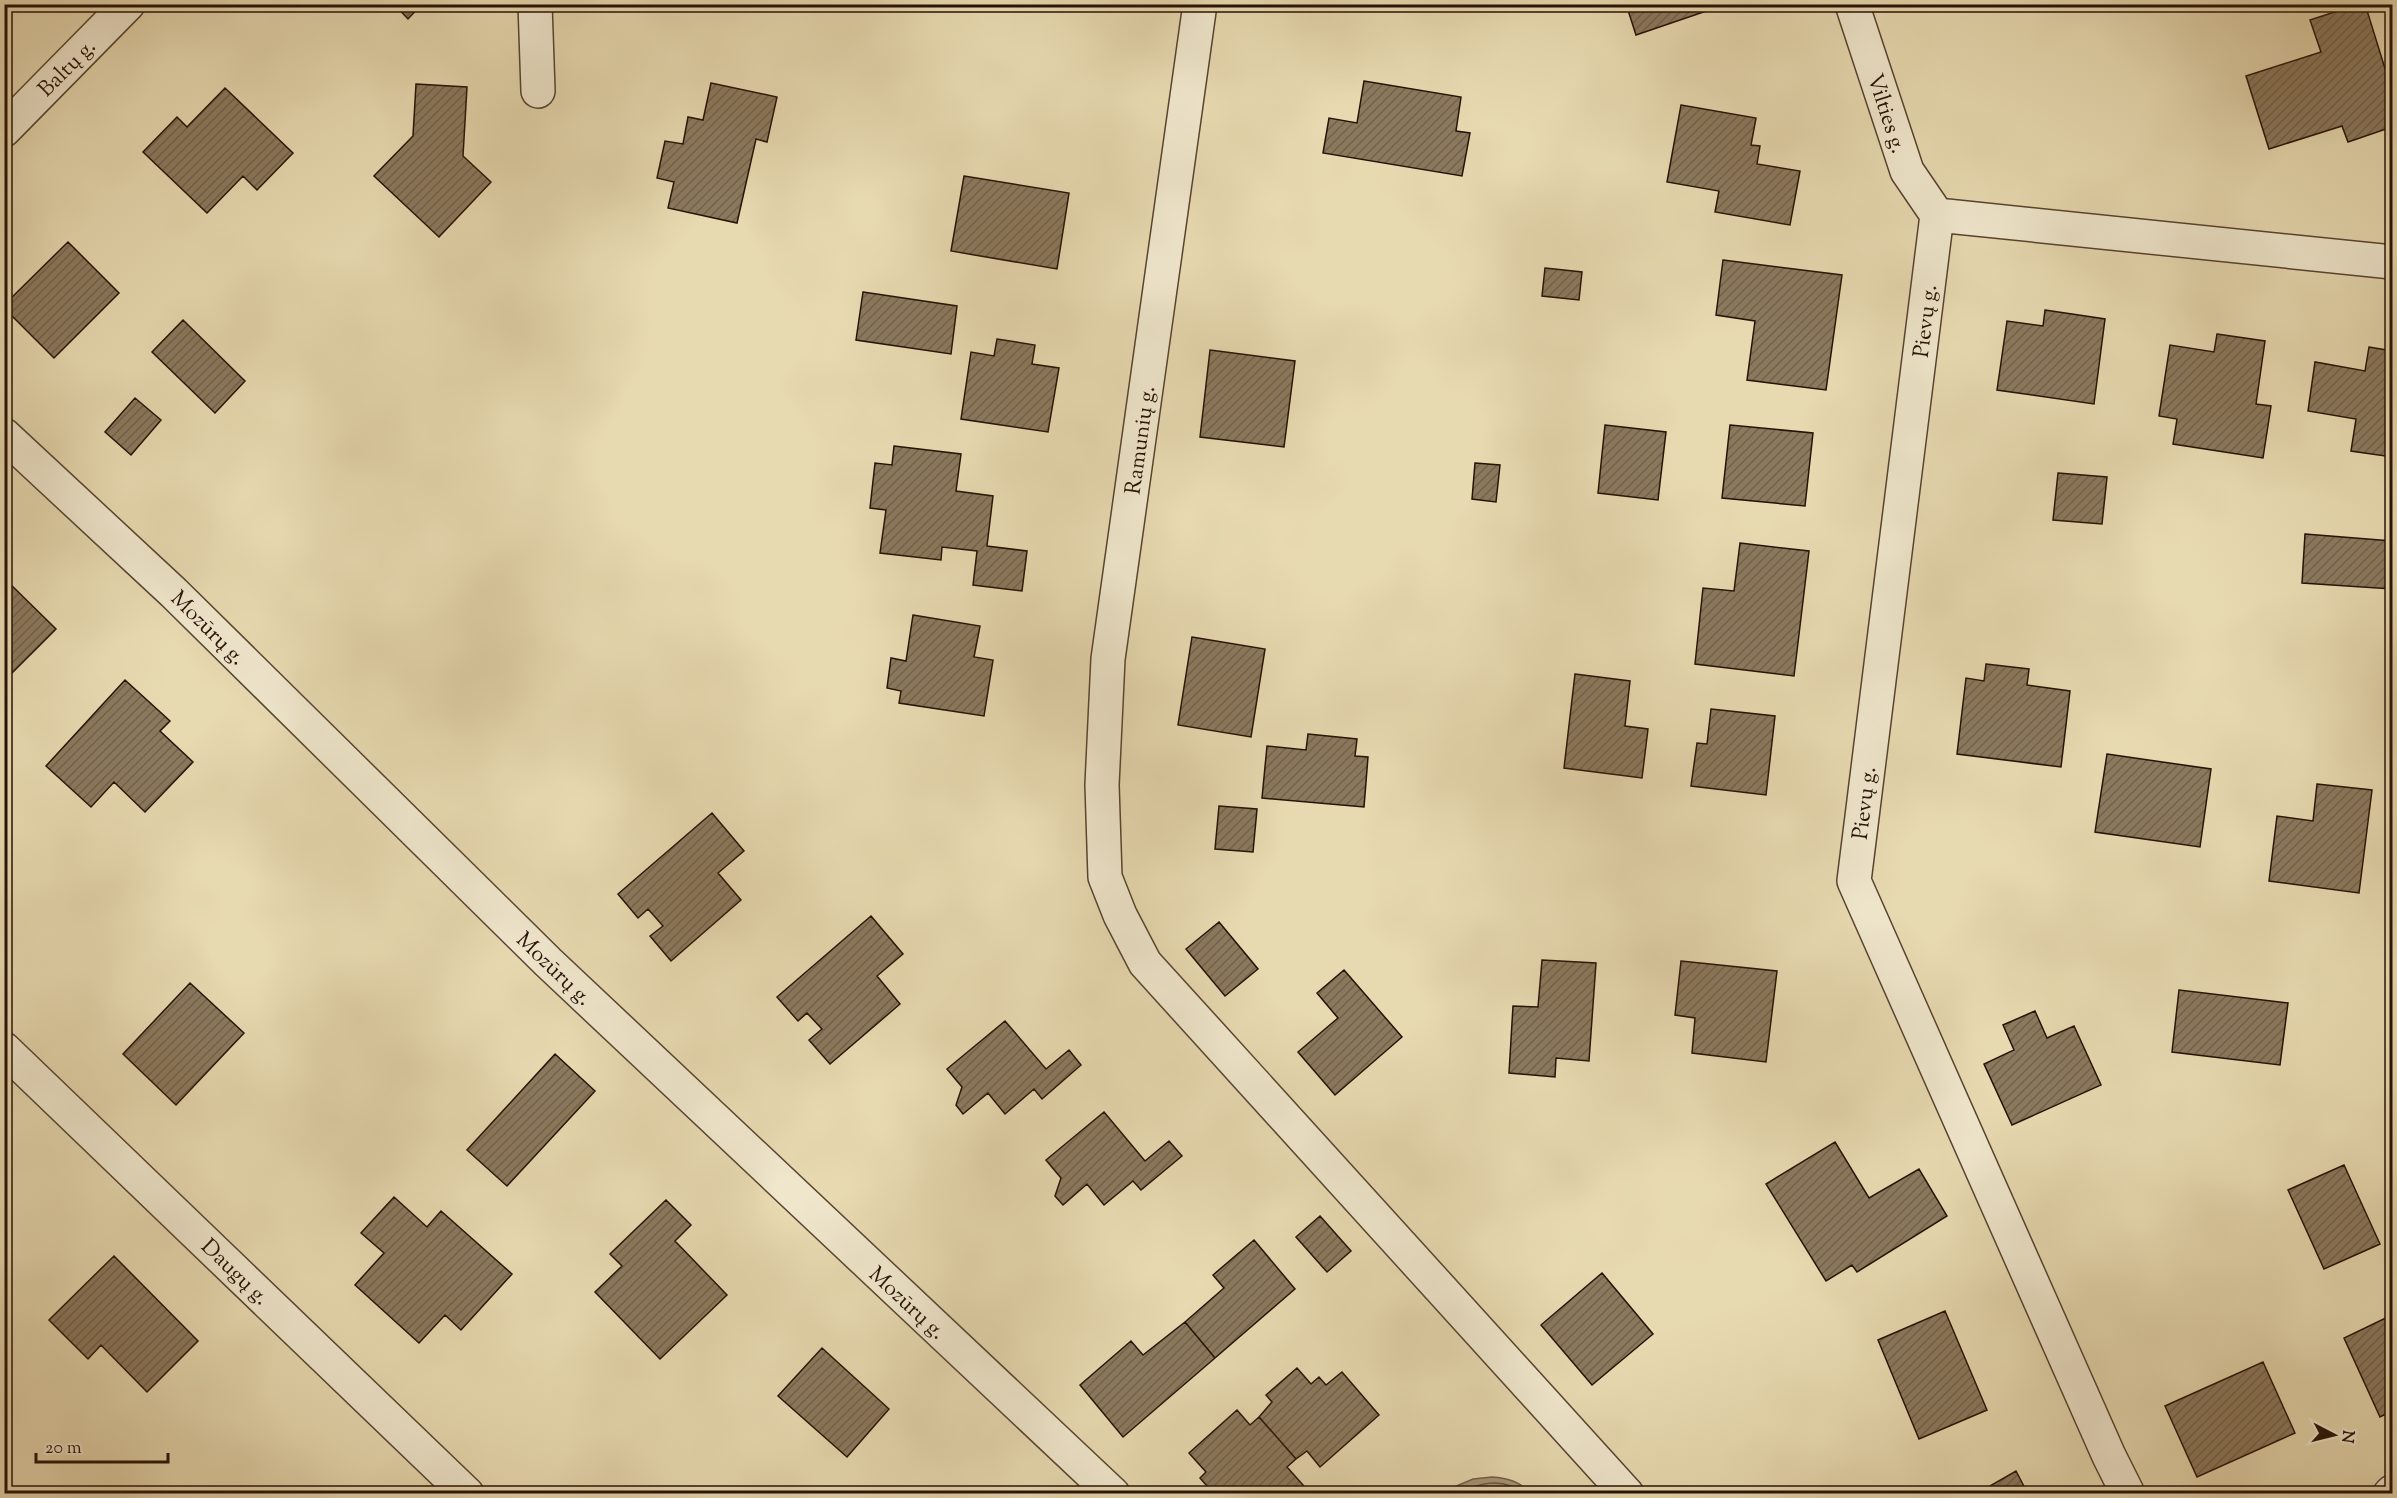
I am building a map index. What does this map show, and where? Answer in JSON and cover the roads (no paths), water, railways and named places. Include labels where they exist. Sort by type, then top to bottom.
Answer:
[{"type":"street","name":"Baltų g.","points":[[11,110],[128,4]]},
{"type":"street","points":[[535,4],[538,91]]},
{"type":"street","name":"Ramunių g.","points":[[1200,4],[1108,659],[1102,784],[1105,877],[1120,915],[1145,963],[1627,1494]]},
{"type":"street","name":"Vilties g.","points":[[1852,4],[1907,171],[1937,215]]},
{"type":"street","points":[[1937,215],[2392,262]]},
{"type":"street","name":"Pievų g.","points":[[1937,215],[1854,881],[2109,1456],[2128,1494]]},
{"type":"street","name":"Mozūrų g.","points":[[4,435],[174,593],[548,962],[1113,1494]]},
{"type":"street","name":"Daugų g.","points":[[4,1049],[467,1494]]},
{"type":"water","points":[[1492,1477],[1513,1481],[1532,1493],[1440,1493],[1473,1479]]}]
